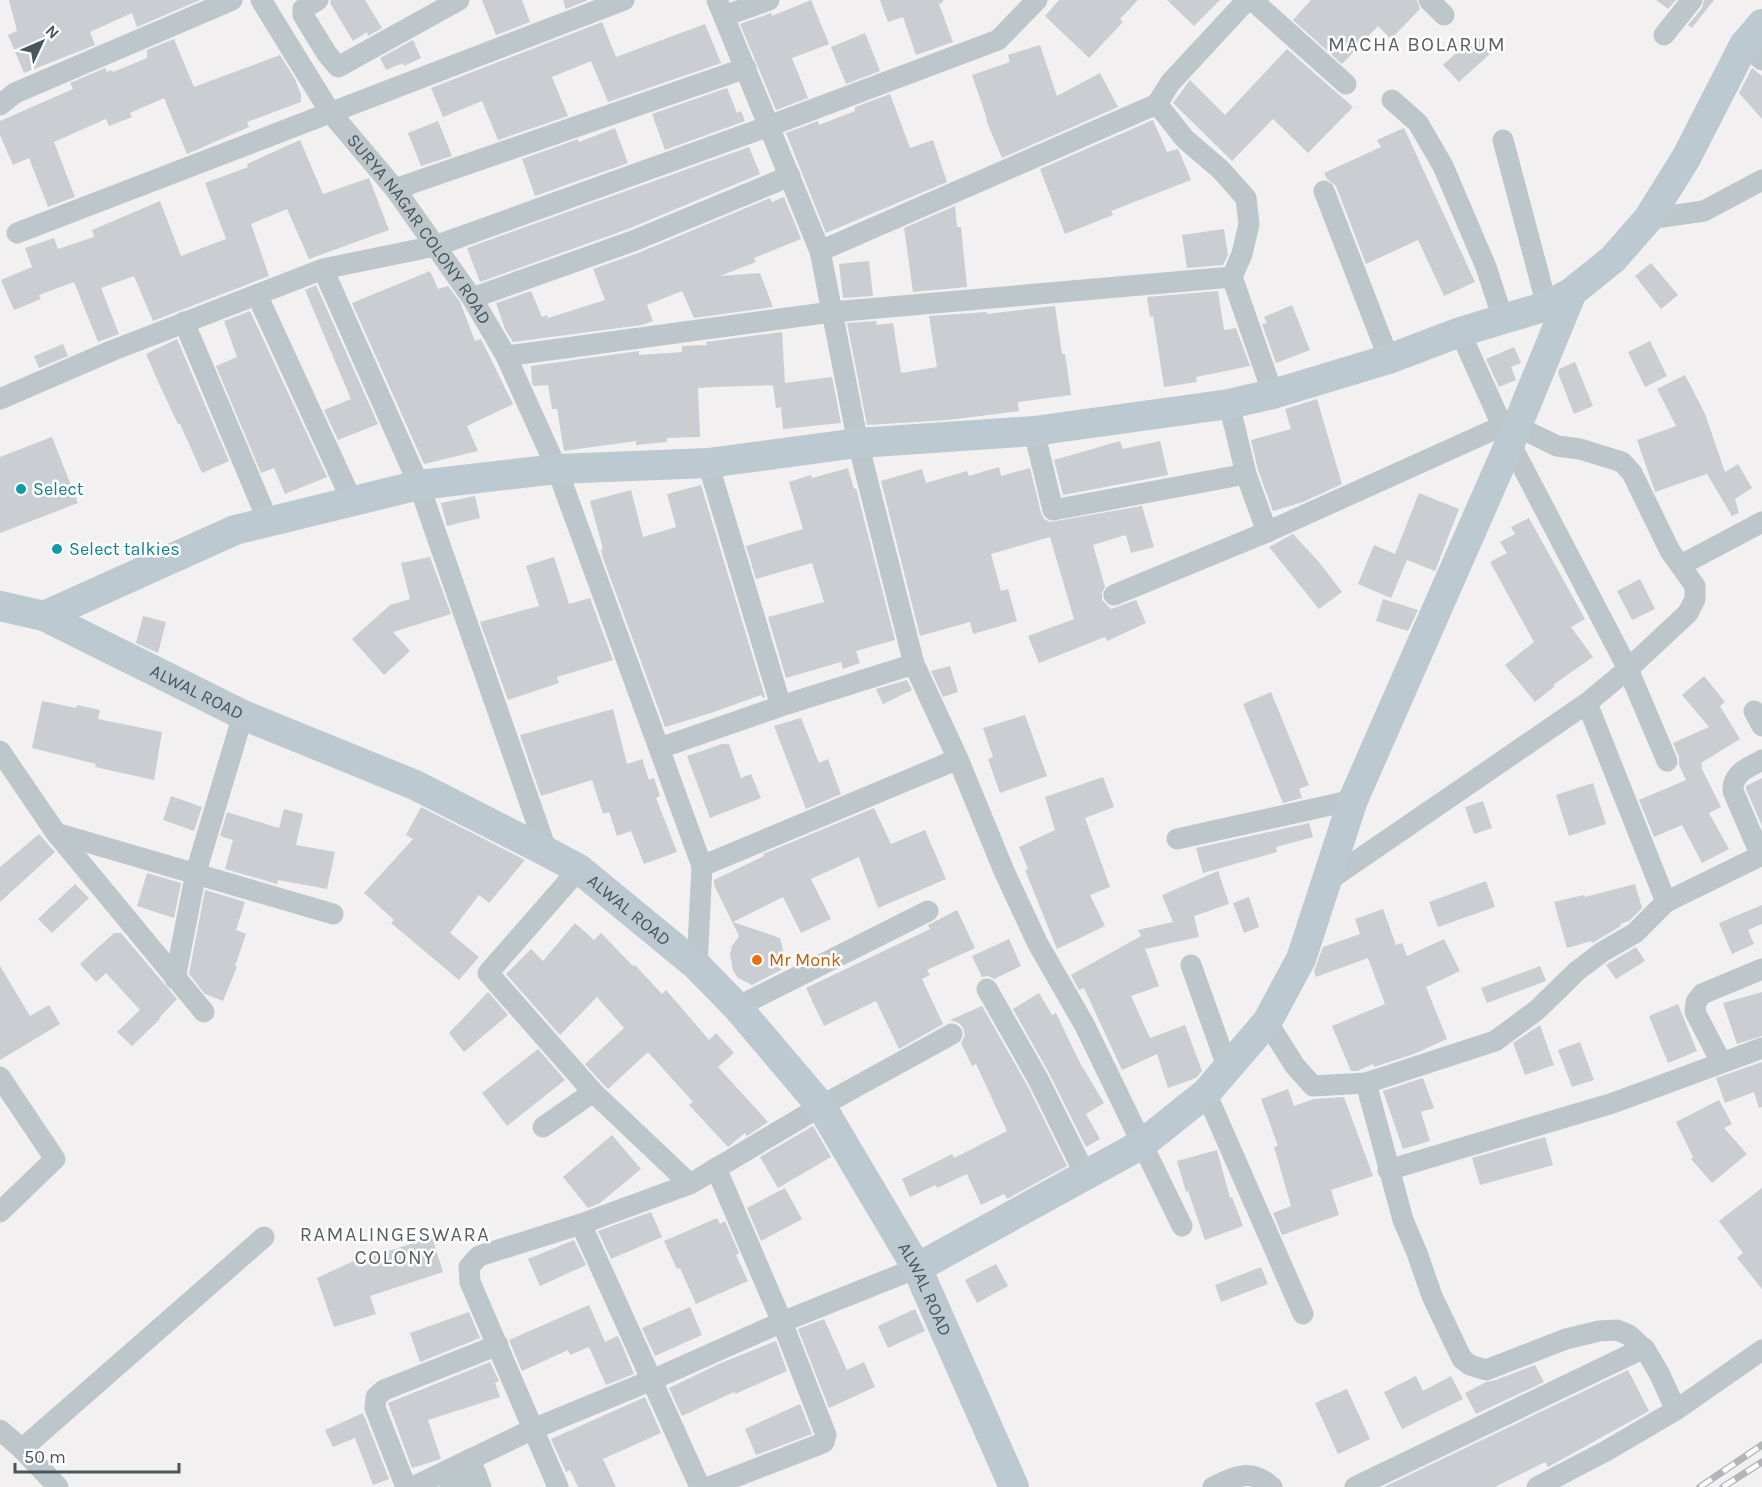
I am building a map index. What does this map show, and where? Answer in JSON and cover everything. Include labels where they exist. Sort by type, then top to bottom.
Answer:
[{"type":"street","points":[[0,105],[15,93],[232,0]]},
{"type":"street","name":"SURYA NAGAR COLONY ROAD","points":[[261,0],[330,112],[395,189],[472,298],[506,356],[557,469],[702,866]]},
{"type":"street","points":[[318,0],[303,9],[303,15],[327,54],[338,67],[459,0]]},
{"type":"street","points":[[17,233],[624,0]]},
{"type":"street","points":[[769,0],[721,8],[820,251],[858,443],[914,664],[1038,944],[1084,1024],[1182,1226]]},
{"type":"street","points":[[0,399],[111,351],[322,269],[435,246],[769,126],[998,40],[1036,0]]},
{"type":"street","points":[[820,251],[1156,104],[1170,83],[1247,0]]},
{"type":"street","points":[[1252,0],[1346,84]]},
{"type":"street","points":[[1664,35],[1692,0]]},
{"type":"street","points":[[44,616],[235,530],[419,484],[557,469],[708,463],[858,443],[1034,431],[1229,404],[1273,394],[1389,359],[1460,332],[1559,299],[1613,259],[1648,219],[1756,43]]},
{"type":"street","points":[[304,71],[327,54]]},
{"type":"street","points":[[395,189],[746,68]]},
{"type":"street","points":[[1392,100],[1418,123],[1443,166],[1486,267],[1503,319]]},
{"type":"street","points":[[1156,104],[1185,139],[1221,170],[1246,198],[1249,224],[1242,254],[1232,277],[1273,394]]},
{"type":"street","points":[[413,1487],[443,1483],[476,1474],[533,1429],[652,1380],[782,1322],[917,1268],[1142,1144],[1206,1093],[1228,1069],[1240,1050],[1267,1022],[1301,959],[1353,800],[1509,432],[1559,299],[1503,140]]},
{"type":"street","points":[[472,298],[633,241],[790,176]]},
{"type":"street","points":[[1648,219],[1704,211],[1762,180]]},
{"type":"street","points":[[1324,191],[1389,359]]},
{"type":"street","points":[[322,269],[419,484],[548,852]]},
{"type":"street","points":[[506,356],[832,312],[1232,277]]},
{"type":"street","points":[[257,295],[352,501]]},
{"type":"street","points":[[184,322],[268,521]]},
{"type":"street","points":[[1460,332],[1628,669],[1667,761]]},
{"type":"street","points":[[1229,404],[1246,474],[1267,532]]},
{"type":"street","points":[[1034,431],[1053,510],[1246,474]]},
{"type":"street","points":[[1114,595],[1509,432],[1622,462],[1632,473],[1670,551],[1695,586],[1693,604],[1674,627],[1587,703],[1326,882]]},
{"type":"street","points":[[708,463],[781,706]]},
{"type":"street","points":[[1681,565],[1762,522]]},
{"type":"street","name":"ALWAL ROAD","points":[[0,606],[44,616],[243,715],[415,785],[548,852],[579,869],[697,966],[737,1007],[821,1106],[917,1268],[1014,1487]]},
{"type":"street","points":[[660,748],[781,706],[914,664]]},
{"type":"street","points":[[1587,703],[1666,902]]},
{"type":"street","points":[[175,979],[196,872],[243,715]]},
{"type":"street","points":[[0,751],[56,833],[204,1012]]},
{"type":"street","points":[[697,966],[702,866],[958,759]]},
{"type":"street","points":[[1267,1022],[1295,1066],[1313,1086],[1366,1083],[1495,1041],[1537,1010],[1577,971],[1602,952],[1635,933],[1666,902],[1762,856],[1733,791],[1732,783],[1737,775],[1762,760]]},
{"type":"street","points":[[1177,839],[1353,800]]},
{"type":"street","points":[[56,833],[196,872],[333,914]]},
{"type":"street","points":[[579,869],[488,973],[593,1092],[690,1184]]},
{"type":"street","points":[[737,1007],[928,911]]},
{"type":"street","points":[[1191,966],[1228,1069]]},
{"type":"street","points":[[1721,1062],[1695,1012],[1696,1002],[1702,994],[1762,969]]},
{"type":"street","points":[[987,989],[1038,1079],[1085,1174]]},
{"type":"street","points":[[558,1487],[470,1282],[469,1267],[479,1256],[581,1224],[690,1184],[821,1106],[952,1034]]},
{"type":"street","points":[[1389,1170],[1602,1106],[1762,1048]]},
{"type":"street","points":[[0,1077],[55,1159],[0,1212]]},
{"type":"street","points":[[1366,1083],[1402,1220],[1417,1253],[1432,1296],[1462,1359],[1470,1365],[1486,1370],[1566,1339],[1599,1331],[1617,1330],[1629,1335],[1644,1348],[1659,1373],[1676,1410]]},
{"type":"street","points":[[543,1127],[593,1092]]},
{"type":"street","points":[[1206,1093],[1303,1314]]},
{"type":"street","points":[[709,1487],[824,1442],[826,1435],[782,1322],[716,1168]]},
{"type":"street","points":[[581,1224],[700,1487]]},
{"type":"street","points":[[22,1449],[264,1237]]},
{"type":"street","points":[[406,1487],[375,1408],[376,1397],[384,1390],[498,1345]]},
{"type":"street","points":[[1355,1487],[1644,1348]]},
{"type":"street","points":[[1537,1487],[1676,1410],[1762,1350]]},
{"type":"street","points":[[0,1430],[22,1449],[58,1487]]},
{"type":"street","points":[[1213,1487],[1232,1478],[1246,1475],[1256,1476],[1272,1487]]},
{"type":"building","points":[[9,0],[200,0],[137,27],[132,13],[90,32],[95,45],[24,73],[8,35],[17,31]]},
{"type":"building","points":[[331,0],[365,0],[382,28],[368,36],[367,32],[353,41],[330,3]]},
{"type":"building","points":[[482,0],[522,0],[530,22],[496,35]]},
{"type":"building","points":[[563,0],[588,0],[566,9]]},
{"type":"building","points":[[811,0],[829,44],[792,58],[808,98],[776,110],[740,24],[771,13],[772,16]]},
{"type":"building","points":[[880,0],[943,0],[939,4],[953,42],[916,55],[903,17],[888,22]]},
{"type":"building","points":[[1059,0],[1138,0],[1120,19],[1123,22],[1089,58],[1045,16]]},
{"type":"building","points":[[1167,0],[1220,0],[1194,26]]},
{"type":"building","points":[[1311,0],[1417,0],[1420,9],[1391,39],[1378,26],[1342,64],[1293,20]]},
{"type":"building","points":[[1656,0],[1676,0],[1668,9]]},
{"type":"building","points":[[1704,0],[1714,0],[1692,28],[1688,25],[1702,8]]},
{"type":"building","points":[[602,22],[616,57],[705,24],[721,63],[608,102],[591,61],[552,77],[568,116],[498,140],[482,101],[443,117],[431,88]]},
{"type":"building","points":[[865,33],[880,71],[846,84],[831,47]]},
{"type":"building","points":[[1476,35],[1492,52],[1459,82],[1443,65]]},
{"type":"building","points":[[174,39],[194,87],[280,55],[295,79],[301,102],[247,122],[249,127],[187,154],[164,98],[130,113],[132,117],[109,126],[106,119],[54,142],[75,197],[48,207],[29,158],[13,165],[0,135],[0,121],[73,89],[70,83],[105,68],[107,72],[112,70],[113,72],[147,58],[147,50]]},
{"type":"building","points":[[413,40],[421,58],[404,66],[403,63],[386,70],[380,58]]},
{"type":"building","points":[[1040,45],[1057,96],[1100,73],[1118,107],[1002,158],[986,120],[972,75],[1010,62],[1008,55]]},
{"type":"building","points":[[1287,49],[1353,107],[1308,153],[1273,119],[1232,161],[1173,103],[1190,80],[1225,115]]},
{"type":"building","points":[[1752,68],[1762,76],[1762,119],[1739,93]]},
{"type":"building","points":[[727,88],[737,113],[741,111],[745,121],[665,150],[652,114]]},
{"type":"building","points":[[890,94],[910,148],[933,140],[947,182],[826,233],[786,133],[818,121],[819,125],[855,111],[855,107]]},
{"type":"building","points":[[1153,120],[1167,152],[1177,149],[1179,151],[1191,180],[1111,211],[1113,215],[1065,234],[1040,169]]},
{"type":"building","points":[[438,121],[452,156],[421,166],[408,133]]},
{"type":"building","points":[[615,128],[628,163],[535,196],[522,159],[578,139],[579,142]]},
{"type":"building","points":[[1404,128],[1475,282],[1444,296],[1418,240],[1366,264],[1336,186],[1327,179],[1324,173],[1381,147],[1377,140]]},
{"type":"building","points":[[300,140],[323,194],[369,178],[389,230],[309,259],[287,209],[251,224],[269,276],[153,321],[134,276],[101,288],[119,334],[98,342],[74,282],[39,295],[41,299],[14,310],[1,280],[32,267],[25,248],[54,238],[58,249],[94,237],[92,230],[160,201],[181,256],[226,239],[205,183],[248,167],[247,164]]},
{"type":"building","points":[[749,147],[760,174],[628,229],[480,282],[467,248]]},
{"type":"building","points":[[784,197],[801,239],[754,258],[756,262],[720,276],[760,273],[773,307],[694,318],[682,291],[647,305],[653,321],[642,325],[513,342],[505,329],[496,303],[531,291],[542,317],[547,315],[548,318],[605,300],[593,269],[638,253],[770,198],[772,202]]},
{"type":"building","points":[[955,206],[957,227],[961,227],[967,287],[913,292],[904,228]]},
{"type":"building","points":[[1224,229],[1228,255],[1223,265],[1187,268],[1182,235]]},
{"type":"building","points":[[869,261],[873,296],[843,298],[839,264]]},
{"type":"building","points":[[1651,263],[1678,295],[1661,309],[1635,276]]},
{"type":"building","points":[[430,271],[438,289],[448,286],[460,302],[475,341],[481,339],[513,404],[467,426],[478,451],[424,464],[352,303]]},
{"type":"building","points":[[316,285],[378,424],[338,440],[324,410],[351,399],[305,290]]},
{"type":"building","points":[[1218,291],[1224,330],[1236,328],[1250,366],[1196,377],[1197,382],[1164,387],[1153,316],[1150,317],[1147,297]]},
{"type":"building","points":[[1292,305],[1310,350],[1276,363],[1262,324],[1267,323],[1264,317]]},
{"type":"building","points":[[1055,306],[1071,395],[1018,402],[1019,411],[948,420],[867,425],[847,323],[876,321],[877,325],[893,323],[901,373],[937,367],[929,316],[987,312],[987,314]]},
{"type":"building","points":[[250,311],[327,477],[285,494],[274,468],[261,473],[216,366],[237,357],[224,321]]},
{"type":"building","points":[[782,332],[785,383],[832,377],[841,423],[783,429],[781,407],[776,408],[773,385],[698,388],[700,437],[667,438],[667,442],[636,445],[636,441],[564,451],[557,409],[552,409],[548,385],[534,386],[532,384],[531,366],[639,351],[639,355],[682,352],[682,346],[707,345],[706,342]]},
{"type":"building","points":[[177,339],[229,461],[202,473],[146,354]]},
{"type":"building","points":[[1650,341],[1667,376],[1645,387],[1628,352]]},
{"type":"building","points":[[63,344],[68,356],[39,368],[34,356]]},
{"type":"building","points":[[1514,347],[1521,363],[1511,367],[1516,380],[1499,387],[1486,359]]},
{"type":"building","points":[[1575,362],[1593,406],[1574,414],[1558,373],[1559,369]]},
{"type":"building","points":[[1685,375],[1705,414],[1725,472],[1738,464],[1752,488],[1735,499],[1739,513],[1732,516],[1707,474],[1655,492],[1637,440],[1676,426],[1657,389]]},
{"type":"building","points":[[1317,399],[1342,484],[1303,502],[1273,511],[1258,470],[1251,440],[1291,429],[1285,409]]},
{"type":"building","points":[[52,437],[78,503],[0,533],[0,457]]},
{"type":"building","points":[[1120,441],[1123,449],[1160,441],[1168,475],[1063,495],[1054,460]]},
{"type":"building","points":[[999,467],[1001,476],[1030,468],[1041,513],[1044,519],[1050,522],[1142,506],[1154,547],[1131,553],[1126,535],[1093,545],[1105,587],[1102,600],[1111,609],[1136,600],[1146,623],[1107,641],[1105,637],[1039,663],[1028,636],[1074,619],[1050,537],[991,554],[1001,591],[1008,589],[1017,621],[973,634],[970,622],[920,636],[881,481],[922,469],[926,483],[967,471],[969,476]]},
{"type":"building","points":[[848,468],[854,489],[856,488],[895,640],[856,651],[860,663],[843,669],[841,662],[786,678],[768,617],[824,602],[812,563],[756,579],[746,546],[803,529],[789,482]]},
{"type":"building","points":[[701,485],[765,697],[761,695],[665,727],[603,558],[601,550],[603,549],[590,501],[631,490],[643,537],[676,527],[667,494]]},
{"type":"building","points":[[1419,493],[1459,509],[1435,571],[1407,560],[1391,598],[1358,584],[1374,545],[1395,554]]},
{"type":"building","points":[[475,496],[480,518],[447,526],[441,503]]},
{"type":"building","points":[[1529,518],[1585,619],[1571,627],[1593,657],[1553,685],[1555,686],[1535,702],[1505,665],[1534,642],[1490,562],[1507,553],[1500,542],[1515,534],[1511,527]]},
{"type":"building","points":[[1293,534],[1342,592],[1319,609],[1269,547]]},
{"type":"building","points":[[430,557],[451,614],[393,632],[410,651],[384,675],[352,639],[390,605],[410,599],[401,563]]},
{"type":"building","points":[[554,557],[569,604],[590,598],[613,660],[557,677],[559,683],[508,700],[480,622],[539,606],[526,566]]},
{"type":"building","points":[[1640,579],[1655,609],[1632,620],[1617,591]]},
{"type":"building","points":[[1383,599],[1418,610],[1408,631],[1376,621]]},
{"type":"building","points":[[143,616],[166,622],[158,653],[136,643]]},
{"type":"building","points":[[950,666],[958,692],[943,697],[931,671]]},
{"type":"building","points":[[1704,676],[1725,702],[1720,706],[1740,739],[1701,763],[1721,807],[1709,813],[1729,849],[1702,863],[1682,825],[1654,837],[1639,800],[1686,780],[1673,743],[1709,727],[1682,695]]},
{"type":"building","points":[[907,680],[912,690],[883,704],[876,689]]},
{"type":"building","points":[[1271,692],[1309,785],[1299,789],[1302,798],[1283,803],[1243,704]]},
{"type":"building","points":[[42,701],[100,710],[98,719],[162,732],[154,780],[95,767],[96,764],[32,748]]},
{"type":"building","points":[[613,709],[627,764],[642,759],[649,780],[654,778],[660,796],[656,798],[677,852],[644,864],[631,831],[617,836],[609,812],[603,814],[592,780],[541,796],[520,735]]},
{"type":"building","points":[[1025,715],[1047,776],[1000,793],[988,759],[993,757],[983,728]]},
{"type":"building","points":[[801,718],[819,763],[828,759],[841,794],[806,809],[774,726]]},
{"type":"building","points":[[722,744],[729,744],[741,778],[751,774],[761,798],[710,818],[687,756]]},
{"type":"building","points":[[1103,777],[1114,807],[1085,818],[1110,887],[1090,895],[1105,926],[1057,949],[1025,870],[1028,869],[1019,847],[1055,830],[1045,797]]},
{"type":"building","points":[[1762,778],[1762,826],[1746,786]]},
{"type":"building","points":[[1593,783],[1606,824],[1569,836],[1556,795]]},
{"type":"building","points":[[171,796],[202,807],[194,831],[163,820]]},
{"type":"building","points":[[1483,801],[1492,828],[1474,834],[1465,807]]},
{"type":"building","points":[[421,807],[525,860],[489,903],[479,895],[450,933],[479,957],[459,980],[391,923],[394,920],[364,893],[413,839],[406,835]]},
{"type":"building","points":[[874,808],[891,844],[925,830],[946,879],[878,908],[859,857],[811,879],[831,919],[801,933],[783,897],[733,922],[780,938],[785,958],[781,970],[752,985],[738,978],[733,971],[730,954],[739,936],[714,885],[714,880],[764,856],[763,854]]},
{"type":"building","points":[[284,809],[303,814],[296,845],[335,852],[327,889],[278,880],[277,884],[225,869],[233,840],[220,836],[227,812],[279,828]]},
{"type":"building","points":[[1309,823],[1313,837],[1276,847],[1277,852],[1203,873],[1196,848]]},
{"type":"building","points":[[39,834],[55,852],[0,902],[0,867]]},
{"type":"building","points":[[1218,871],[1229,904],[1194,916],[1199,937],[1145,949],[1159,986],[1131,996],[1150,1038],[1185,1025],[1202,1071],[1196,1078],[1168,1088],[1157,1054],[1122,1070],[1084,988],[1079,990],[1071,975],[1141,936],[1138,930],[1173,922],[1162,895]]},
{"type":"building","points":[[147,873],[181,883],[174,918],[137,906]]},
{"type":"building","points":[[1486,881],[1495,907],[1438,927],[1429,902]]},
{"type":"building","points":[[75,884],[89,898],[52,933],[38,919]]},
{"type":"building","points":[[1635,884],[1642,908],[1629,921],[1620,924],[1621,926],[1592,943],[1591,941],[1567,948],[1554,902],[1584,895],[1585,897]]},
{"type":"building","points":[[205,890],[245,902],[236,930],[246,934],[235,966],[237,967],[223,1001],[205,994],[189,974]]},
{"type":"building","points":[[1249,897],[1259,927],[1244,933],[1233,903]]},
{"type":"building","points":[[1762,905],[1762,924],[1748,930],[1754,944],[1732,954],[1719,923]]},
{"type":"building","points":[[1383,909],[1396,945],[1402,943],[1407,956],[1444,939],[1460,971],[1426,987],[1447,1039],[1414,1054],[1374,1067],[1373,1064],[1357,1071],[1351,1071],[1332,1026],[1385,1004],[1368,958],[1316,977],[1314,971],[1323,947],[1360,934],[1355,919]]},
{"type":"building","points":[[957,910],[975,948],[927,970],[930,975],[922,979],[943,1024],[899,1049],[876,1001],[824,1026],[806,988],[930,929],[928,925]]},
{"type":"building","points":[[575,923],[594,940],[601,933],[662,994],[666,990],[709,1040],[716,1033],[734,1053],[718,1067],[768,1122],[747,1136],[745,1133],[728,1147],[689,1105],[693,1102],[648,1052],[608,1089],[602,1083],[585,1064],[624,1028],[597,997],[560,1035],[506,974],[531,949],[543,961]]},
{"type":"building","points":[[114,933],[121,933],[177,999],[132,1046],[117,1032],[140,1010],[106,973],[96,982],[80,964]]},
{"type":"building","points":[[1009,939],[1021,966],[994,979],[988,976],[982,977],[972,956]]},
{"type":"building","points":[[1636,947],[1645,961],[1616,979],[1606,965]]},
{"type":"building","points":[[0,966],[30,1016],[49,1005],[60,1024],[0,1060]]},
{"type":"building","points":[[1540,966],[1546,981],[1487,1003],[1481,988]]},
{"type":"building","points":[[488,992],[508,1015],[464,1052],[449,1033]]},
{"type":"building","points":[[1762,992],[1762,1036],[1737,1044],[1723,1003]]},
{"type":"building","points":[[1039,993],[1052,1015],[1056,1013],[1079,1061],[1104,1103],[1086,1114],[1100,1139],[1086,1147],[1049,1073],[1013,1009]]},
{"type":"building","points":[[1678,1004],[1697,1051],[1668,1063],[1649,1016]]},
{"type":"building","points":[[982,1006],[1027,1085],[1067,1166],[1007,1199],[1004,1194],[981,1205],[967,1174],[910,1197],[902,1179],[952,1154],[954,1158],[1007,1131],[976,1064],[972,1066],[961,1043],[965,1035],[963,1028],[959,1023],[950,1020]]},
{"type":"building","points":[[1540,1025],[1554,1065],[1525,1075],[1513,1043]]},
{"type":"building","points":[[1580,1042],[1594,1080],[1572,1087],[1558,1050]]},
{"type":"building","points":[[538,1049],[565,1080],[507,1126],[482,1093]]},
{"type":"building","points":[[1762,1062],[1762,1107],[1759,1108],[1754,1092],[1725,1103],[1716,1078]]},
{"type":"building","points":[[1423,1078],[1434,1108],[1421,1112],[1430,1141],[1403,1149],[1383,1091]]},
{"type":"building","points":[[1288,1089],[1294,1106],[1314,1099],[1344,1097],[1373,1176],[1331,1190],[1339,1215],[1282,1235],[1273,1213],[1291,1206],[1274,1147],[1278,1146],[1261,1099]]},
{"type":"building","points":[[1719,1100],[1732,1124],[1724,1128],[1747,1154],[1712,1183],[1691,1159],[1693,1157],[1676,1122]]},
{"type":"building","points":[[813,1126],[831,1157],[778,1188],[760,1157]]},
{"type":"building","points":[[612,1135],[641,1169],[600,1203],[588,1208],[563,1177]]},
{"type":"building","points":[[1545,1137],[1553,1165],[1480,1185],[1472,1158]]},
{"type":"building","points":[[1217,1150],[1230,1198],[1232,1197],[1243,1226],[1205,1240],[1188,1191],[1186,1192],[1177,1161]]},
{"type":"building","points":[[785,1188],[802,1219],[761,1241],[747,1208]]},
{"type":"building","points":[[1762,1188],[1762,1289],[1737,1258],[1743,1253],[1719,1221]]},
{"type":"building","points":[[651,1212],[662,1237],[611,1259],[598,1231]]},
{"type":"building","points":[[717,1218],[720,1224],[725,1221],[739,1253],[736,1255],[748,1281],[696,1304],[680,1268],[677,1269],[664,1241]]},
{"type":"building","points":[[432,1237],[443,1272],[370,1296],[376,1314],[334,1327],[317,1278],[360,1258],[361,1260]]},
{"type":"building","points":[[574,1240],[586,1265],[540,1286],[528,1259]]},
{"type":"building","points":[[996,1264],[1008,1286],[977,1303],[965,1280]]},
{"type":"building","points":[[1261,1267],[1268,1284],[1221,1302],[1215,1285]]},
{"type":"building","points":[[589,1305],[605,1342],[617,1336],[619,1338],[634,1374],[606,1385],[589,1347],[570,1355],[568,1350],[522,1371],[509,1340]]},
{"type":"building","points":[[690,1307],[702,1335],[655,1356],[642,1328]]},
{"type":"building","points":[[915,1309],[925,1331],[888,1348],[878,1326]]},
{"type":"building","points":[[469,1312],[480,1338],[420,1362],[410,1333]]},
{"type":"building","points":[[824,1319],[847,1370],[864,1362],[875,1387],[829,1408],[798,1329]]},
{"type":"building","points":[[776,1341],[787,1371],[682,1416],[669,1388],[721,1363]]},
{"type":"building","points":[[490,1362],[499,1381],[495,1383],[500,1397],[428,1420],[441,1459],[412,1468],[388,1403]]},
{"type":"building","points":[[1535,1365],[1544,1382],[1476,1414],[1465,1393],[1486,1382]]},
{"type":"building","points":[[1628,1370],[1649,1411],[1548,1467],[1545,1462],[1495,1487],[1384,1487]]},
{"type":"building","points":[[1416,1376],[1423,1391],[1451,1376],[1463,1399],[1402,1429],[1384,1392]]},
{"type":"building","points":[[1347,1389],[1370,1439],[1338,1454],[1315,1403]]},
{"type":"building","points":[[645,1397],[661,1433],[603,1459],[616,1487],[578,1487],[570,1470],[566,1472],[551,1439]]},
{"type":"building","points":[[800,1404],[812,1434],[756,1455],[745,1429]]},
{"type":"building","points":[[363,1413],[389,1479],[373,1485],[355,1438],[333,1447],[325,1430]]},
{"type":"railway","points":[[1700,1487],[1762,1445]]},
{"type":"railway","points":[[1723,1487],[1762,1462]]},
{"type":"place","name":"Select","points":[[21,489]]},
{"type":"place","name":"Select talkies","points":[[57,549]]},
{"type":"place","name":"Mr Monk","points":[[757,960]]},
{"type":"district","name":"MACHA BOLARUM","points":[[1417,44]]},
{"type":"district","name":"RAMALINGESWARA COLONY","points":[[395,1246]]}]
